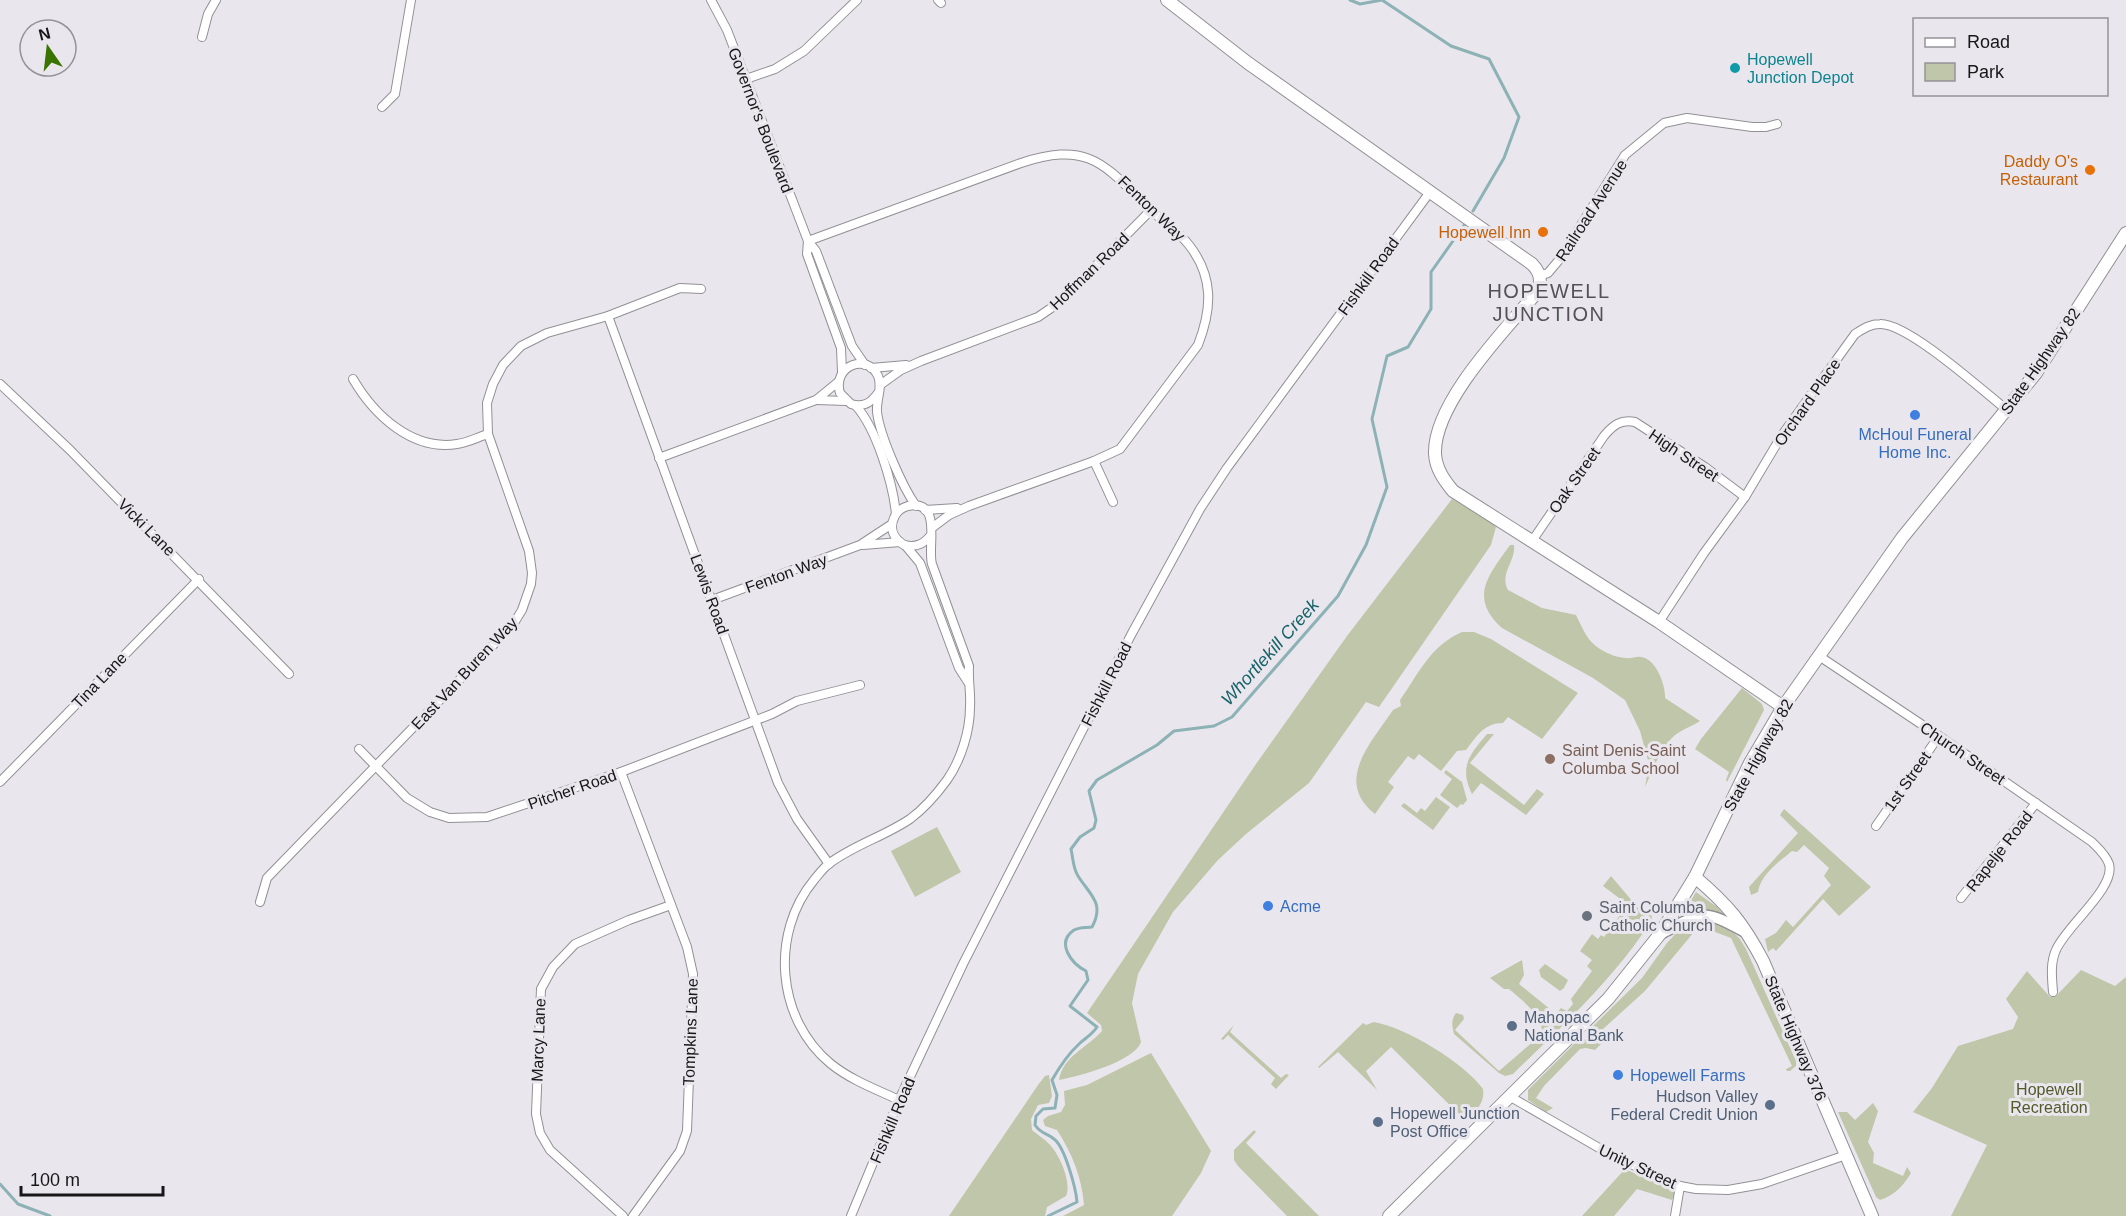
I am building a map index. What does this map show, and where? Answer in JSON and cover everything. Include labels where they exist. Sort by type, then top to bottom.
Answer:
[{"type":"main road","points":[[1167,0],[1248,63],[1538,270],[1540,284],[1538,291],[1470,374],[1453,399],[1442,422],[1435,454],[1438,469],[1453,491],[1659,622],[1783,707]]},
{"type":"main road","name":"State Highway 82","points":[[1389,1216],[1608,999],[1660,934],[1695,876],[1750,763],[1783,707],[1902,538],[2036,373],[2124,236]]},
{"type":"main road","name":"State Highway 376","points":[[1695,876],[1734,913],[1763,961],[1872,1216]]},
{"type":"street","points":[[202,37],[208,14],[216,0]]},
{"type":"street","points":[[382,107],[395,94],[411,0]]},
{"type":"street","name":"Governor's Boulevard","points":[[711,0],[727,30],[808,241],[816,251],[852,346],[868,366]]},
{"type":"street","points":[[746,79],[775,69],[804,51],[857,0]]},
{"type":"street","name":"Railroad Avenue","points":[[1539,276],[1548,273],[1559,260],[1625,155],[1664,123],[1687,118],[1752,127],[1777,124]]},
{"type":"street","name":"Fenton Way","points":[[808,241],[1021,163],[1042,156],[1062,154],[1090,158],[1114,172],[1188,244],[1201,264],[1208,286],[1209,308],[1198,345],[1120,449],[1094,461],[969,506],[949,515],[932,531]]},
{"type":"street","name":"Fishkill Road","points":[[851,1216],[899,1100],[968,954],[1131,634],[1200,509],[1227,468],[1430,192]]},
{"type":"street","name":"Hoffman Road","points":[[879,389],[902,370],[1038,317],[1060,302],[1151,210]]},
{"type":"street","name":"Governor's Boulevard","points":[[808,241],[807,254],[841,348],[842,372]]},
{"type":"street","name":"East Van Buren Way","points":[[260,902],[267,878],[514,623],[528,597],[532,573],[530,551],[488,434],[487,403],[503,365],[512,354],[533,339],[547,333],[608,316],[680,288],[701,289]]},
{"type":"street","name":"Lewis Road","points":[[608,316],[778,783],[797,819],[829,864]]},
{"type":"street","name":"Orchard Place","points":[[1659,622],[1745,497],[1782,435],[1855,334],[1869,326],[1882,324],[1894,327],[1917,341],[2007,410]]},
{"type":"street","name":"Hoffman Road","points":[[868,366],[897,366],[921,362]]},
{"type":"street","points":[[659,458],[816,400],[838,382],[842,372],[853,365],[868,366],[879,377],[877,412],[881,428],[902,484],[916,506]]},
{"type":"street","points":[[353,379],[367,400],[391,424],[402,433],[416,439],[426,443],[457,444],[488,434]]},
{"type":"street","points":[[838,382],[840,393],[846,401]]},
{"type":"street","name":"Vicki Lane","points":[[0,384],[199,579],[289,674]]},
{"type":"street","points":[[856,406],[873,400],[879,389]]},
{"type":"street","points":[[816,400],[846,401],[856,406],[867,422],[893,490],[896,514],[892,524],[893,534],[920,562],[959,668],[968,682]]},
{"type":"street","name":"High Street","points":[[1620,422],[1628,420],[1635,422],[1705,467],[1745,497]]},
{"type":"street","name":"Oak Street","points":[[1532,541],[1604,436],[1620,422]]},
{"type":"street","points":[[1094,461],[1113,502]]},
{"type":"street","points":[[896,514],[905,507],[916,506],[925,510],[932,519],[930,556],[932,564],[969,666],[969,724],[961,752],[949,777],[931,801],[909,820],[829,864],[804,893],[792,918],[784,968],[788,996],[798,1021],[812,1043],[830,1063],[857,1081],[899,1100]]},
{"type":"street","name":"Fenton Way","points":[[925,510],[946,510],[969,506]]},
{"type":"street","name":"Fenton Way","points":[[860,545],[892,524]]},
{"type":"street","points":[[902,544],[919,545],[926,541],[932,531]]},
{"type":"street","name":"Fenton Way","points":[[712,600],[860,545],[880,542],[902,544]]},
{"type":"street","name":"Tina Lane","points":[[0,782],[199,579]]},
{"type":"street","name":"Church Street","points":[[1819,656],[2036,803],[2104,853],[2109,863],[2110,873],[2105,886],[2073,924],[2056,949],[2052,964],[2053,992]]},
{"type":"street","name":"Pitcher Road","points":[[359,749],[407,798],[430,812],[448,818],[462,819],[487,816],[621,772],[755,721],[797,701],[860,685]]},
{"type":"street","name":"1st Street","points":[[1876,826],[1939,736]]},
{"type":"street","name":"Tompkins Lane","points":[[621,772],[687,947],[693,974],[687,1131],[680,1151],[633,1216]]},
{"type":"street","name":"Rapelje Road","points":[[1961,898],[2036,803]]},
{"type":"street","name":"Marcy Lane","points":[[623,1216],[550,1150],[540,1133],[536,1114],[541,989],[553,967],[575,944],[629,920],[671,905]]},
{"type":"street","points":[[1660,934],[1697,916],[1705,915],[1715,916],[1749,935]]},
{"type":"street","name":"Unity Street","points":[[1509,1096],[1614,1156],[1680,1186],[1696,1189],[1728,1190],[1762,1184],[1846,1155]]},
{"type":"street","points":[[1675,1216],[1680,1186]]},
{"type":"green space","points":[[1452,499],[1496,527],[1491,545],[1379,707],[1366,702],[1309,783],[1218,860],[1173,912],[1138,974],[1132,1003],[1141,1042],[1136,1049],[1128,1056],[1105,1067],[1059,1080],[1070,1058],[1102,1031],[1101,1025],[1087,1013],[1256,764],[1347,636]]},
{"type":"green space","points":[[1510,545],[1514,545],[1514,551],[1505,578],[1508,590],[1542,608],[1576,615],[1589,638],[1606,653],[1620,657],[1639,657],[1651,662],[1659,673],[1665,698],[1700,721],[1672,737],[1667,743],[1645,787],[1649,764],[1640,731],[1625,700],[1593,678],[1502,628],[1492,617],[1486,606],[1485,586],[1495,566]]},
{"type":"green space","points":[[1462,632],[1474,632],[1491,639],[1578,693],[1542,739],[1508,717],[1503,723],[1491,725],[1482,731],[1466,750],[1457,751],[1441,771],[1419,754],[1414,760],[1408,756],[1388,782],[1394,787],[1375,814],[1363,801],[1357,788],[1360,762],[1393,710],[1401,706],[1400,700],[1426,661],[1441,645]]},
{"type":"green space","points":[[1742,688],[1762,704],[1764,710],[1727,782],[1729,772],[1695,749]]},
{"type":"green space","points":[[1487,734],[1494,734],[1470,763],[1524,805],[1537,789],[1544,794],[1526,815],[1481,783],[1472,794],[1466,769],[1475,748]]},
{"type":"green space","points":[[1446,770],[1462,782],[1467,800],[1457,808],[1440,795],[1452,779],[1444,773]]},
{"type":"green space","points":[[1436,797],[1450,807],[1433,830],[1401,806],[1404,803],[1417,813],[1421,808],[1425,811]]},
{"type":"green space","points":[[1784,809],[1871,887],[1839,916],[1823,899],[1776,951],[1773,948],[1768,952],[1765,939],[1776,933],[1786,920],[1793,927],[1831,885],[1824,876],[1829,868],[1804,845],[1797,852],[1792,851],[1776,864],[1763,880],[1758,892],[1751,895],[1749,887],[1798,833],[1780,815]]},
{"type":"green space","points":[[937,827],[961,872],[915,897],[891,851]]},
{"type":"green space","points":[[1611,876],[1639,909],[1652,916],[1651,921],[1621,963],[1568,1020],[1513,1074],[1505,1076],[1499,1073],[1454,1034],[1452,1023],[1454,1015],[1456,1013],[1463,1015],[1464,1019],[1455,1030],[1499,1071],[1536,1039],[1542,1029],[1533,1012],[1509,989],[1504,989],[1490,978],[1522,960],[1524,975],[1519,984],[1556,1014],[1561,1008],[1567,1011],[1573,1004],[1571,999],[1592,971],[1587,966],[1592,960],[1580,951],[1592,934],[1598,939],[1601,935],[1604,937],[1621,914],[1619,898],[1603,886]]},
{"type":"green space","points":[[1696,892],[1717,907],[1726,917],[1681,917]]},
{"type":"green space","points":[[1700,920],[1711,920],[1731,930],[1746,949],[1796,1061],[1796,1066],[1790,1071],[1786,1069],[1792,1066],[1731,938],[1699,926],[1645,991],[1603,1029],[1610,1035],[1589,1030],[1642,978],[1680,929]]},
{"type":"green space","points":[[1545,964],[1568,980],[1560,991],[1541,977],[1539,970]]},
{"type":"green space","name":"Hopewell Recreation","points":[[2081,970],[2115,986],[2126,977],[2126,1216],[1951,1216],[1987,1145],[1913,1112],[1932,1088],[1958,1046],[2013,1029],[2018,1017],[2006,999],[2027,971],[2050,997],[2056,996]]},
{"type":"green space","points":[[1374,1022],[1387,1025],[1418,1039],[1462,1068],[1483,1089],[1483,1099],[1476,1110],[1466,1120],[1464,1119],[1391,1047],[1366,1071],[1377,1090],[1338,1052],[1318,1067],[1363,1023],[1366,1025]]},
{"type":"green space","points":[[1234,1025],[1230,1032],[1281,1078],[1286,1074],[1289,1075],[1276,1089],[1271,1084],[1275,1078],[1228,1035],[1223,1040],[1221,1039]]},
{"type":"green space","points":[[1584,1039],[1601,1044],[1595,1050],[1580,1049],[1544,1086],[1536,1098],[1553,1108],[1546,1112],[1528,1100],[1528,1090],[1578,1040]]},
{"type":"green space","points":[[1151,1053],[1211,1151],[1201,1173],[1172,1216],[1063,1216],[1084,1205],[1081,1185],[1072,1157],[1057,1130],[1045,1126],[1043,1120],[1061,1112],[1065,1105],[1064,1091],[1087,1085]]},
{"type":"green space","points":[[1049,1075],[1052,1096],[1049,1103],[1038,1105],[1031,1119],[1032,1130],[1049,1144],[1058,1156],[1066,1177],[1066,1196],[1047,1207],[1045,1216],[949,1216],[1038,1085],[1045,1076]]},
{"type":"green space","points":[[1873,1103],[1878,1111],[1868,1142],[1874,1153],[1873,1163],[1903,1176],[1907,1167],[1911,1173],[1898,1190],[1880,1200],[1876,1197],[1838,1112],[1847,1112],[1855,1120]]},
{"type":"green space","points":[[1254,1130],[1256,1132],[1246,1143],[1319,1216],[1287,1216],[1238,1166],[1234,1160],[1234,1150]]},
{"type":"green space","points":[[1625,1169],[1675,1191],[1672,1200],[1637,1189],[1614,1216],[1582,1216]]},
{"type":"waterway","name":"Whortlekill Creek","points":[[1350,0],[1360,4],[1382,0],[1451,46],[1489,59],[1519,117],[1504,158],[1473,211]]},
{"type":"waterway","name":"Whortlekill Creek","points":[[1048,1216],[1077,1202],[1072,1178],[1062,1150],[1054,1139],[1035,1125],[1036,1116],[1043,1109],[1055,1108],[1057,1095],[1052,1080],[1071,1052],[1097,1027],[1070,1006],[1088,980],[1086,971],[1071,958],[1066,947],[1068,935],[1074,930],[1092,927],[1096,919],[1096,905],[1076,873],[1071,849],[1080,837],[1094,828],[1096,820],[1089,791],[1097,780],[1157,745],[1174,731],[1214,726],[1232,717],[1338,596],[1366,545],[1387,487],[1372,419],[1387,356],[1408,347],[1431,309],[1431,272],[1465,224]]},
{"type":"waterway","points":[[0,1184],[18,1204],[50,1216]]},
{"type":"place","name":"Hopewell Junction Depot","points":[[1735,68]]},
{"type":"place","name":"Daddy O's Restaurant","points":[[2090,170]]},
{"type":"place","name":"Hopewell Inn","points":[[1543,232]]},
{"type":"place","name":"McHoul Funeral Home Inc.","points":[[1915,415]]},
{"type":"place","name":"Saint Denis-Saint Columba School","points":[[1550,759]]},
{"type":"place","name":"Acme","points":[[1268,906]]},
{"type":"place","name":"Saint Columba Catholic Church","points":[[1587,916]]},
{"type":"place","name":"Mahopac National Bank","points":[[1512,1026]]},
{"type":"place","name":"Hopewell Farms","points":[[1618,1075]]},
{"type":"place","name":"Hudson Valley Federal Credit Union","points":[[1770,1105]]},
{"type":"place","name":"Hopewell Junction Post Office","points":[[1378,1122]]},
{"type":"district","name":"HOPEWELL JUNCTION","points":[[1549,302]]}]
